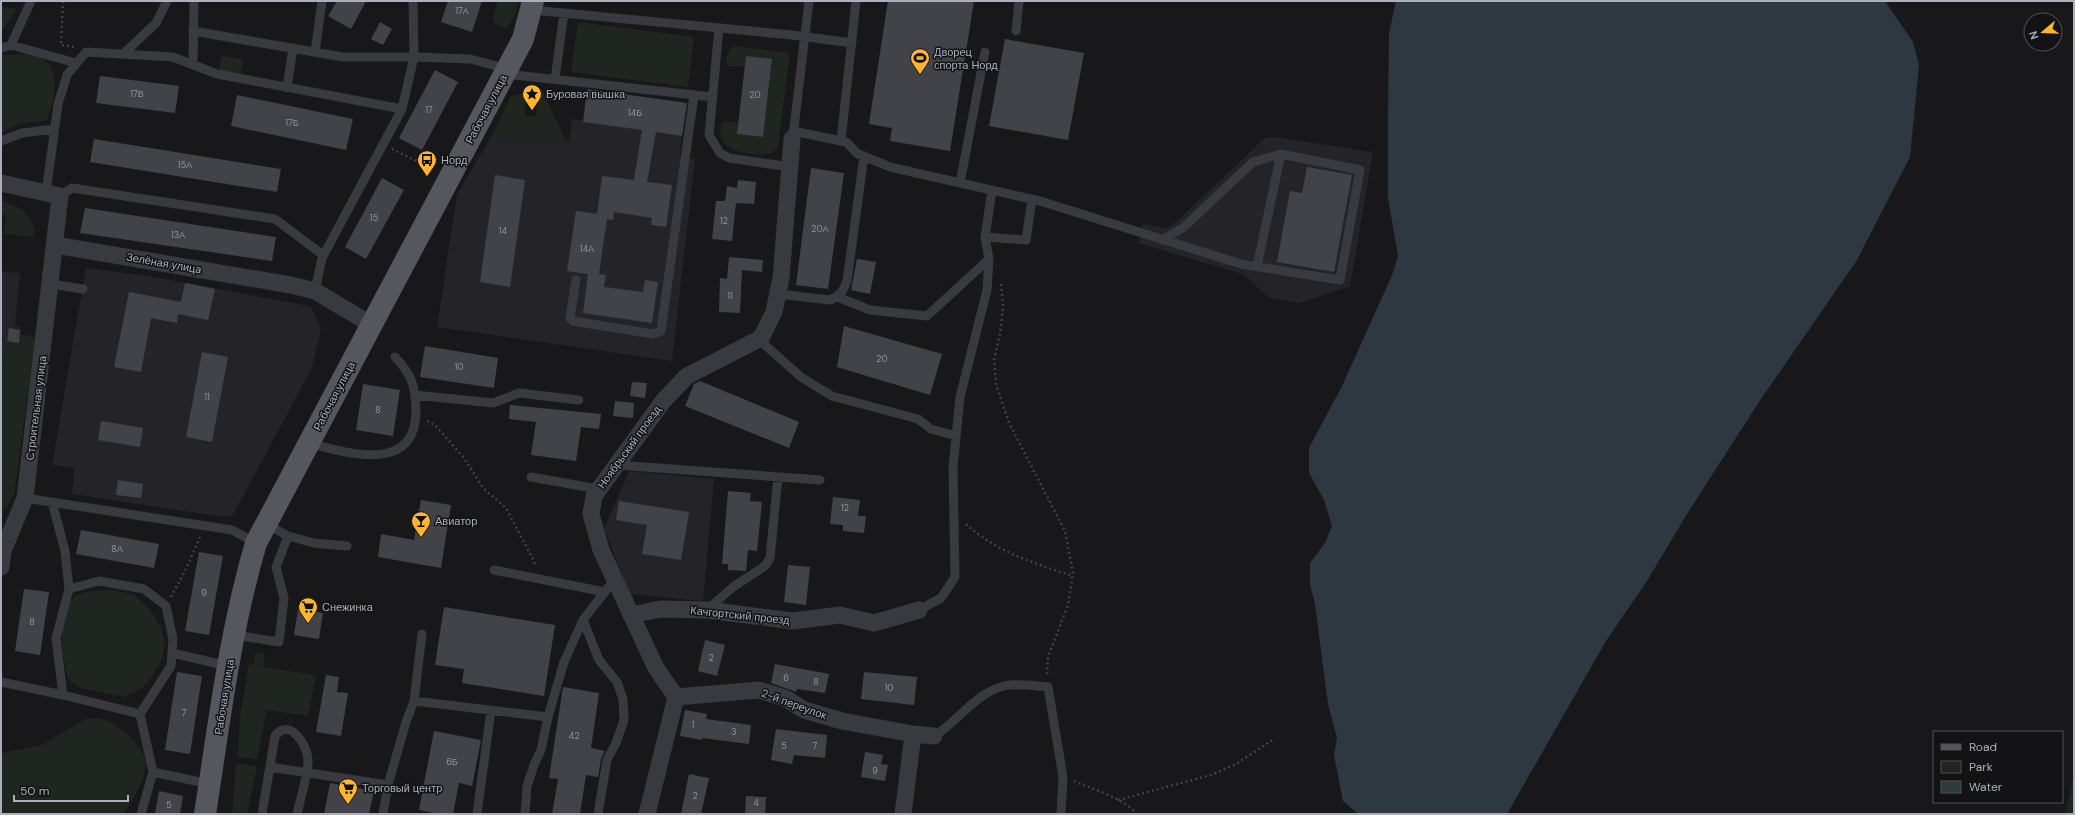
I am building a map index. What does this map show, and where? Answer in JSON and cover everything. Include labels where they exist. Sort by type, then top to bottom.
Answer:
[{"type":"main road","name":"Рабочая улица","points":[[205,814],[228,666],[247,574],[256,543],[507,71],[523,39],[534,4]]},
{"type":"street","name":"Ноябрьский проезд","points":[[676,697],[656,668],[631,615],[610,586],[591,514],[594,496],[664,400],[687,376],[761,338],[774,312],[781,278],[793,135]]},
{"type":"street","points":[[1,183],[53,194],[55,245]]},
{"type":"street","name":"Зелёная улица","points":[[55,245],[283,284],[315,291],[372,325]]},
{"type":"street","name":"Строительная улица","points":[[1,567],[3,551],[25,498],[55,245]]},
{"type":"street","name":"Качгортский проезд","points":[[631,615],[661,609],[707,610],[793,621],[840,616],[874,623],[918,610]]},
{"type":"street","name":"2-й переулок","points":[[676,697],[759,690],[785,698],[804,710],[842,721],[913,734],[934,736]]},
{"type":"street","points":[[647,814],[676,697]]},
{"type":"street","points":[[903,814],[913,734]]},
{"type":"lane","points":[[11,45],[31,1]]},
{"type":"lane","points":[[123,54],[156,23],[167,1]]},
{"type":"lane","points":[[193,65],[194,1]]},
{"type":"lane","points":[[315,52],[322,1]]},
{"type":"lane","points":[[315,291],[323,255],[402,109],[414,57],[413,1]]},
{"type":"lane","points":[[809,1],[793,135],[846,142],[858,154],[890,167],[1032,199],[1162,240],[1241,264],[1340,280],[1360,170],[1281,154],[1253,162],[1184,227],[1162,240]]},
{"type":"lane","points":[[841,141],[856,1]]},
{"type":"lane","points":[[1016,31],[1019,1]]},
{"type":"lane","points":[[534,4],[564,13],[804,36],[852,43]]},
{"type":"lane","points":[[556,79],[564,13]]},
{"type":"lane","points":[[719,28],[709,135],[720,153],[728,158],[790,167]]},
{"type":"lane","points":[[194,31],[343,57],[470,58],[507,71],[556,79],[713,97]]},
{"type":"lane","points":[[1,48],[11,45],[76,63]]},
{"type":"lane","points":[[287,88],[293,48]]},
{"type":"lane","points":[[323,255],[275,218],[72,188],[53,194],[54,129],[58,104],[67,75],[86,52],[173,56],[217,74],[402,109]]},
{"type":"lane","points":[[960,183],[985,52]]},
{"type":"lane","points":[[576,280],[570,318],[573,321],[653,334],[661,331],[694,95]]},
{"type":"lane","points":[[1,141],[22,133],[54,129]]},
{"type":"lane","points":[[1258,266],[1281,154]]},
{"type":"lane","points":[[778,294],[830,300],[838,297],[847,281],[864,156]]},
{"type":"lane","points":[[918,610],[941,598],[955,577],[953,467],[960,397],[987,290],[989,259],[984,236],[992,190]]},
{"type":"lane","points":[[984,236],[1026,240],[1032,199]]},
{"type":"lane","points":[[838,297],[870,310],[927,316],[989,259]]},
{"type":"lane","points":[[50,284],[83,290]]},
{"type":"lane","points":[[758,339],[801,377],[832,396],[918,419],[931,429],[956,436]]},
{"type":"lane","points":[[309,443],[341,452],[362,455],[381,454],[398,449],[409,439],[416,420],[415,395],[408,371],[395,357]]},
{"type":"lane","points":[[415,395],[493,403],[519,393],[579,400]]},
{"type":"lane","points":[[617,465],[820,480]]},
{"type":"lane","points":[[531,477],[598,489]]},
{"type":"lane","points":[[707,610],[733,587],[765,566],[770,558],[778,477]]},
{"type":"lane","points":[[25,498],[232,530],[256,543]]},
{"type":"lane","points":[[52,502],[65,551],[69,589],[56,638],[63,695]]},
{"type":"lane","points":[[266,524],[288,536],[314,543],[347,546]]},
{"type":"lane","points":[[235,635],[279,642],[284,598],[276,567],[288,536]]},
{"type":"lane","points":[[494,570],[538,578],[610,586]]},
{"type":"lane","points":[[69,589],[99,581],[144,589],[166,606],[174,639],[171,666],[140,714],[153,772],[141,814]]},
{"type":"lane","points":[[525,814],[527,786],[541,750],[548,717],[564,662],[583,620],[610,586]]},
{"type":"lane","points":[[583,620],[599,660],[618,682],[623,699],[624,720],[616,743],[607,760],[598,814]]},
{"type":"lane","points":[[383,814],[388,785],[406,722],[414,701],[422,634]]},
{"type":"lane","points":[[172,653],[228,666]]},
{"type":"lane","points":[[1,682],[63,695],[140,714]]},
{"type":"lane","points":[[934,736],[945,730],[970,705],[998,688],[1005,686],[1048,687],[1063,777],[1061,814]]},
{"type":"lane","points":[[414,701],[548,717]]},
{"type":"lane","points":[[477,814],[491,710]]},
{"type":"lane","points":[[262,814],[276,736],[278,732],[284,730],[296,732],[304,742],[308,760],[297,814]]},
{"type":"lane","points":[[270,767],[388,785]]},
{"type":"lane","points":[[153,772],[210,784]]},
{"type":"path","points":[[63,1],[61,45],[79,47],[86,52]]},
{"type":"path","points":[[383,145],[431,168]]},
{"type":"path","points":[[1001,283],[1002,313],[1000,334],[994,360],[996,384],[1009,422],[1065,531],[1073,576],[1068,605],[1048,657],[1048,687]]},
{"type":"path","points":[[416,415],[436,426],[464,458],[483,488],[506,508],[534,561],[538,578]]},
{"type":"path","points":[[954,512],[979,536],[1013,554],[1073,576]]},
{"type":"path","points":[[166,606],[187,567],[198,542],[202,525]]},
{"type":"path","points":[[1118,800],[1211,775],[1236,764],[1274,739]]},
{"type":"path","points":[[1063,777],[1118,800],[1134,810],[1136,814]]},
{"type":"shaded area","points":[[572,119],[682,136],[680,157],[695,159],[672,361],[437,327],[457,194],[491,137],[569,141]]},
{"type":"shaded area","points":[[1275,137],[1373,152],[1350,286],[1300,303],[1270,298],[1243,274],[1138,243],[1143,224],[1166,228],[1174,224],[1265,138]]},
{"type":"shaded area","points":[[86,268],[148,276],[310,306],[321,328],[312,368],[233,515],[224,517],[72,494],[74,468],[52,465]]},
{"type":"shaded area","points":[[1,271],[20,273],[15,326],[21,327],[19,343],[7,341],[1,380]]},
{"type":"shaded area","points":[[629,471],[714,479],[703,601],[630,594],[604,529]]},
{"type":"green space","points":[[498,1],[518,1],[516,12],[507,29],[495,24],[493,18]]},
{"type":"green space","points":[[1,7],[16,9],[16,11],[1,32]]},
{"type":"green space","points":[[578,22],[694,37],[688,87],[571,72]]},
{"type":"green space","points":[[734,46],[790,53],[778,147],[772,153],[754,154],[735,151],[723,140],[720,132],[722,122],[739,122],[737,134],[763,137],[772,59],[746,56],[745,67],[728,66],[726,61],[727,55]]},
{"type":"green space","points":[[1,54],[35,56],[44,60],[50,66],[54,75],[55,84],[52,104],[46,121],[20,123],[1,133]]},
{"type":"green space","points":[[221,56],[243,59],[241,75],[219,73]]},
{"type":"green space","points":[[542,90],[566,141],[491,137],[511,96],[526,93],[525,116],[536,116],[537,106],[532,106],[532,91]]},
{"type":"green space","points":[[1,200],[23,210],[35,228],[33,237],[4,234],[6,215],[1,214]]},
{"type":"green space","points":[[20,335],[32,336],[35,340],[14,495],[7,507],[1,512],[1,380],[7,341],[19,342]]},
{"type":"green space","points":[[112,590],[133,594],[150,610],[161,627],[165,644],[162,660],[151,678],[141,689],[124,697],[80,688],[68,679],[62,646],[63,621],[65,611],[70,601],[78,595],[86,592]]},
{"type":"green space","points":[[255,653],[265,654],[263,667],[316,675],[308,716],[267,710],[257,759],[238,757],[240,716],[249,664],[254,665]]},
{"type":"green space","points":[[86,719],[101,719],[114,724],[134,741],[143,754],[145,767],[142,781],[124,814],[1,814],[1,753],[41,745]]},
{"type":"green space","points":[[236,763],[257,766],[247,814],[232,814]]},
{"type":"green space","points":[[2074,775],[2074,814],[2065,814]]},
{"type":"water","points":[[1396,1],[1885,1],[1913,42],[1919,65],[1910,157],[1857,260],[1759,402],[1687,514],[1647,581],[1606,641],[1507,814],[1362,814],[1357,813],[1343,801],[1334,755],[1337,738],[1328,704],[1315,604],[1310,585],[1310,563],[1325,543],[1332,526],[1324,500],[1309,473],[1309,448],[1342,386],[1393,273],[1398,256],[1388,198],[1389,33]]},
{"type":"building","points":[[337,1],[366,1],[351,29],[328,16]]},
{"type":"building","points":[[448,1],[482,1],[472,32],[441,22]]},
{"type":"building","name":"Дворец спорта Норд","points":[[888,1],[974,1],[950,151],[890,141],[892,128],[869,124]]},
{"type":"building","points":[[380,22],[392,29],[383,45],[371,39]]},
{"type":"building","points":[[1005,39],[1084,53],[1068,140],[989,126]]},
{"type":"building","points":[[746,56],[772,59],[763,137],[737,134]]},
{"type":"building","points":[[435,70],[458,82],[422,150],[399,138]]},
{"type":"building","points":[[100,76],[179,86],[175,113],[96,103]]},
{"type":"building","points":[[587,89],[687,103],[682,136],[656,132],[647,182],[672,185],[666,227],[651,225],[652,218],[614,212],[613,220],[607,219],[599,274],[606,275],[604,287],[643,292],[645,280],[658,282],[652,323],[583,313],[588,274],[567,271],[576,211],[597,214],[602,176],[634,180],[642,130],[583,122]]},
{"type":"building","points":[[237,95],[353,119],[346,150],[231,126]]},
{"type":"building","points":[[94,139],[281,169],[277,192],[90,162]]},
{"type":"building","points":[[1307,167],[1352,175],[1334,272],[1277,262],[1290,191],[1302,193]]},
{"type":"building","points":[[811,168],[844,173],[828,289],[796,285]]},
{"type":"building","points":[[495,175],[525,180],[510,287],[480,282]]},
{"type":"building","points":[[382,178],[404,190],[366,259],[345,247]]},
{"type":"building","points":[[738,180],[756,182],[754,204],[736,203],[732,241],[712,239],[716,201],[725,201],[727,186],[737,188]]},
{"type":"building","points":[[85,208],[276,237],[272,261],[80,233]]},
{"type":"building","points":[[729,257],[763,260],[762,272],[742,270],[740,313],[719,312],[720,278],[727,279]]},
{"type":"building","points":[[857,259],[876,262],[870,294],[851,290]]},
{"type":"building","points":[[185,283],[215,289],[208,320],[178,314],[177,323],[151,318],[141,372],[114,367],[129,292],[181,302]]},
{"type":"building","points":[[844,326],[942,354],[930,395],[837,367]]},
{"type":"building","points":[[9,328],[20,330],[19,343],[7,341]]},
{"type":"building","points":[[425,346],[498,358],[494,388],[420,377]]},
{"type":"building","points":[[202,352],[228,357],[212,442],[186,437]]},
{"type":"building","points":[[700,381],[799,422],[789,448],[685,406],[694,384]]},
{"type":"building","points":[[632,382],[647,383],[645,398],[630,396]]},
{"type":"building","points":[[363,384],[400,390],[393,436],[356,430]]},
{"type":"building","points":[[615,401],[634,403],[633,418],[613,416]]},
{"type":"building","points":[[510,405],[601,414],[599,429],[581,427],[576,461],[531,455],[536,422],[509,419]]},
{"type":"building","points":[[101,421],[143,428],[140,447],[98,440]]},
{"type":"building","points":[[118,480],[143,484],[141,498],[116,495]]},
{"type":"building","points":[[728,491],[751,493],[750,501],[762,502],[757,551],[748,550],[746,571],[728,570],[728,564],[722,564]]},
{"type":"building","points":[[833,497],[860,500],[858,516],[866,516],[864,533],[843,531],[843,525],[830,524]]},
{"type":"building","points":[[421,500],[451,505],[441,568],[378,557],[381,534],[414,540]]},
{"type":"building","points":[[619,501],[689,512],[681,560],[642,554],[647,525],[616,520]]},
{"type":"building","points":[[81,530],[159,544],[154,568],[76,554]]},
{"type":"building","points":[[199,552],[223,556],[209,635],[185,631]]},
{"type":"building","points":[[788,565],[810,567],[806,605],[784,602]]},
{"type":"building","points":[[24,589],[49,592],[40,655],[15,651]]},
{"type":"building","points":[[444,607],[555,625],[544,696],[462,683],[464,669],[435,665]]},
{"type":"building","points":[[298,609],[323,613],[319,639],[294,635]]},
{"type":"building","points":[[705,640],[725,645],[717,676],[698,671]]},
{"type":"building","points":[[775,664],[829,674],[825,693],[797,689],[796,692],[771,683]]},
{"type":"building","points":[[177,672],[202,676],[190,754],[165,750]]},
{"type":"building","points":[[864,672],[917,677],[914,705],[861,699]]},
{"type":"building","points":[[326,675],[339,677],[337,692],[348,693],[341,736],[316,732]]},
{"type":"building","points":[[563,687],[599,693],[591,748],[605,751],[601,759],[598,777],[586,775],[580,814],[552,814],[558,779],[549,778]]},
{"type":"building","points":[[685,710],[707,714],[706,719],[751,725],[749,744],[702,738],[702,740],[680,736]]},
{"type":"building","points":[[776,729],[827,735],[825,758],[794,755],[792,764],[771,760]]},
{"type":"building","points":[[434,731],[481,740],[472,786],[459,783],[453,814],[438,814],[419,810]]},
{"type":"building","points":[[865,752],[883,755],[881,764],[888,765],[885,781],[861,777]]},
{"type":"building","points":[[689,774],[709,778],[701,814],[681,814]]},
{"type":"building","name":"Торговый центр","points":[[330,783],[374,791],[369,814],[324,814]]},
{"type":"building","points":[[159,791],[183,796],[180,814],[155,814]]},
{"type":"building","points":[[746,796],[766,797],[765,814],[745,814]]},
{"type":"place","name":"Дворец спорта Норд","points":[[920,75]]},
{"type":"place","name":"Буровая вышка","points":[[532,111]]},
{"type":"place","name":"Норд","points":[[427,177]]},
{"type":"place","name":"Авиатор","points":[[421,538]]},
{"type":"place","name":"Снежинка","points":[[308,624]]},
{"type":"place","name":"Торговый центр","points":[[348,805]]}]
